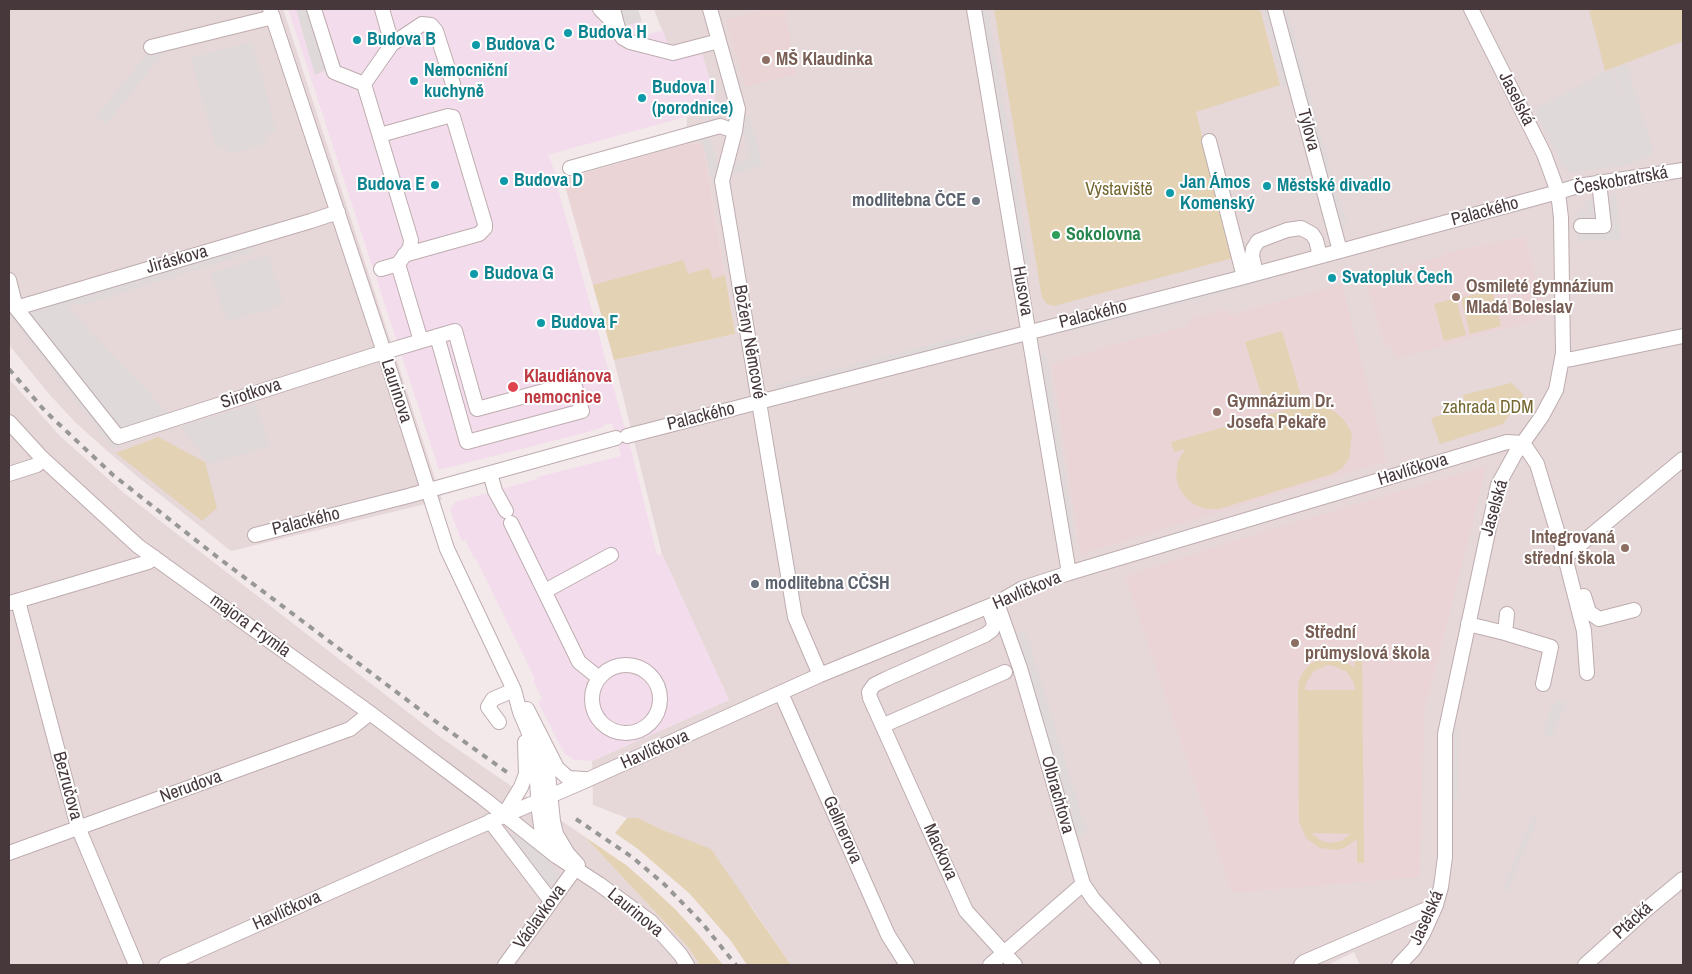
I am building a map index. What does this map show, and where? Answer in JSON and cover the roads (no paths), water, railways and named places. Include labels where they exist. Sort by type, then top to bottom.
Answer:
[{"type":"street","points":[[314,9],[334,72],[364,84]]},
{"type":"street","points":[[382,9],[392,44]]},
{"type":"street","name":"Boženy Němcové","points":[[710,9],[738,109],[735,131],[722,181],[795,617],[820,675]]},
{"type":"street","name":"Husova","points":[[974,9],[1069,573]]},
{"type":"street","name":"Tylova","points":[[1275,9],[1340,251]]},
{"type":"street","name":"Jaselská","points":[[1399,965],[1414,949],[1436,905],[1441,887],[1446,857],[1444,734],[1498,485],[1523,443],[1542,416],[1556,390],[1563,360],[1561,218],[1558,192],[1544,154],[1471,9]]},
{"type":"street","points":[[605,10],[618,27],[623,38],[630,42],[673,53],[719,40]]},
{"type":"street","points":[[151,47],[271,13]]},
{"type":"street","name":"Laurinova","points":[[271,13],[384,352],[447,549],[514,690],[530,738],[544,798]]},
{"type":"street","points":[[364,84],[392,44],[422,24],[431,25],[436,31],[453,84]]},
{"type":"street","points":[[364,84],[411,240],[410,248],[401,260]]},
{"type":"street","points":[[380,135],[448,116],[453,117],[485,224],[485,228],[479,234],[401,260],[381,269]]},
{"type":"street","points":[[570,168],[720,126],[735,131]]},
{"type":"street","points":[[1209,141],[1250,275]]},
{"type":"street","name":"Českobratrská","points":[[1558,192],[1599,182],[1631,170],[1683,170]]},
{"type":"street","points":[[1580,226],[1604,226],[1599,182]]},
{"type":"street","name":"Palackého","points":[[255,535],[428,491],[622,437],[1250,275],[1558,192]]},
{"type":"street","name":"Jiráskova","points":[[16,308],[311,222],[338,212]]},
{"type":"street","points":[[1250,275],[1253,249],[1258,241],[1287,230],[1301,228],[1312,234],[1316,240],[1320,256]]},
{"type":"street","points":[[401,260],[421,341]]},
{"type":"street","points":[[9,280],[16,308]]},
{"type":"street","name":"Sirotkova","points":[[16,308],[118,437],[384,352],[436,336],[455,331],[477,409],[574,383],[582,411],[467,442],[436,336]]},
{"type":"street","points":[[1563,360],[1683,336]]},
{"type":"street","name":"majora Frymla","points":[[9,422],[42,458],[138,546],[370,713],[556,856]]},
{"type":"street","name":"Havlíčkova","points":[[166,965],[490,821],[583,782],[820,675],[992,605],[1023,588],[1507,442],[1523,443]]},
{"type":"street","points":[[1523,443],[1537,464],[1556,538],[1568,555],[1589,612],[1599,619],[1634,610]]},
{"type":"street","points":[[9,474],[37,464],[42,458]]},
{"type":"street","points":[[1568,555],[1683,459]]},
{"type":"street","points":[[490,474],[495,491],[579,662],[599,678]]},
{"type":"street","points":[[545,591],[611,555]]},
{"type":"street","points":[[1568,555],[1584,630],[1587,673]]},
{"type":"street","points":[[12,605],[148,562],[154,557]]},
{"type":"street","name":"Bezručova","points":[[12,605],[78,827],[136,965]]},
{"type":"street","name":"Mackova","points":[[992,605],[994,623],[992,630],[985,635],[874,685],[870,692],[870,698],[966,911],[1015,965]]},
{"type":"street","name":"Olbrachtova","points":[[992,605],[1020,668],[1083,884],[1094,900],[1149,964]]},
{"type":"street","points":[[1505,633],[1507,614]]},
{"type":"street","points":[[1468,624],[1551,647],[1543,684]]},
{"type":"street","points":[[629,665],[640,668],[649,674],[658,688],[660,705],[656,716],[644,728],[628,733],[617,732],[607,728],[593,710],[593,688],[599,678],[607,670],[618,666],[629,665]]},
{"type":"street","points":[[884,726],[1006,672]]},
{"type":"street","points":[[499,722],[488,706],[493,699],[514,690],[533,720],[557,768],[568,778],[583,782]]},
{"type":"street","name":"Gellnerova","points":[[781,693],[888,935],[907,965]]},
{"type":"street","points":[[504,815],[521,787],[526,774],[525,740],[520,712]]},
{"type":"street","name":"Nerudova","points":[[9,853],[350,729],[370,713]]},
{"type":"street","points":[[545,745],[542,834],[546,844],[556,856]]},
{"type":"street","points":[[553,821],[562,800],[569,791],[583,782]]},
{"type":"street","points":[[544,798],[561,844],[592,880]]},
{"type":"street","points":[[490,821],[551,901]]},
{"type":"street","name":"Laurinova","points":[[556,856],[651,922],[680,954],[687,965]]},
{"type":"street","name":"Václavkova","points":[[505,965],[575,869]]},
{"type":"street","name":"Ptácká","points":[[1585,965],[1683,879]]},
{"type":"street","points":[[990,965],[1083,884]]},
{"type":"street","points":[[1301,965],[1436,905]]},
{"type":"railway","points":[[9,369],[45,411],[113,475],[216,556],[431,718],[511,775]]},
{"type":"railway","points":[[576,819],[632,857],[664,884],[702,923],[736,965]]},
{"type":"place","name":"Budova H","points":[[568,33]]},
{"type":"place","name":"Budova B","points":[[357,40]]},
{"type":"place","name":"Budova C","points":[[476,45]]},
{"type":"place","name":"MŠ Klaudinka","points":[[766,60]]},
{"type":"place","name":"Nemocniční kuchyně","points":[[414,81]]},
{"type":"place","name":"Budova I (porodnice)","points":[[642,98]]},
{"type":"place","name":"Budova D","points":[[504,181]]},
{"type":"place","name":"Budova E","points":[[435,185]]},
{"type":"place","name":"Městské divadlo","points":[[1267,186]]},
{"type":"place","name":"Jan Ámos Komenský","points":[[1170,193]]},
{"type":"place","name":"modlitebna ČCE","points":[[976,201]]},
{"type":"place","name":"Sokolovna","points":[[1056,235]]},
{"type":"place","name":"Budova G","points":[[474,274]]},
{"type":"place","name":"Svatopluk Čech","points":[[1332,278]]},
{"type":"place","name":"Osmileté gymnázium Mladá Boleslav","points":[[1456,297]]},
{"type":"place","name":"Budova F","points":[[541,323]]},
{"type":"place","name":"Klaudiánova nemocnice","points":[[513,387]]},
{"type":"place","name":"Gymnázium Dr. Josefa Pekaře","points":[[1217,412]]},
{"type":"place","name":"Integrovaná střední škola","points":[[1625,548]]},
{"type":"place","name":"modlitebna CČSH","points":[[755,584]]},
{"type":"place","name":"Střední průmyslová škola","points":[[1295,643]]},
{"type":"park label","name":"Výstaviště","points":[[1119,190]]},
{"type":"park label","name":"zahrada DDM","points":[[1488,408]]}]
